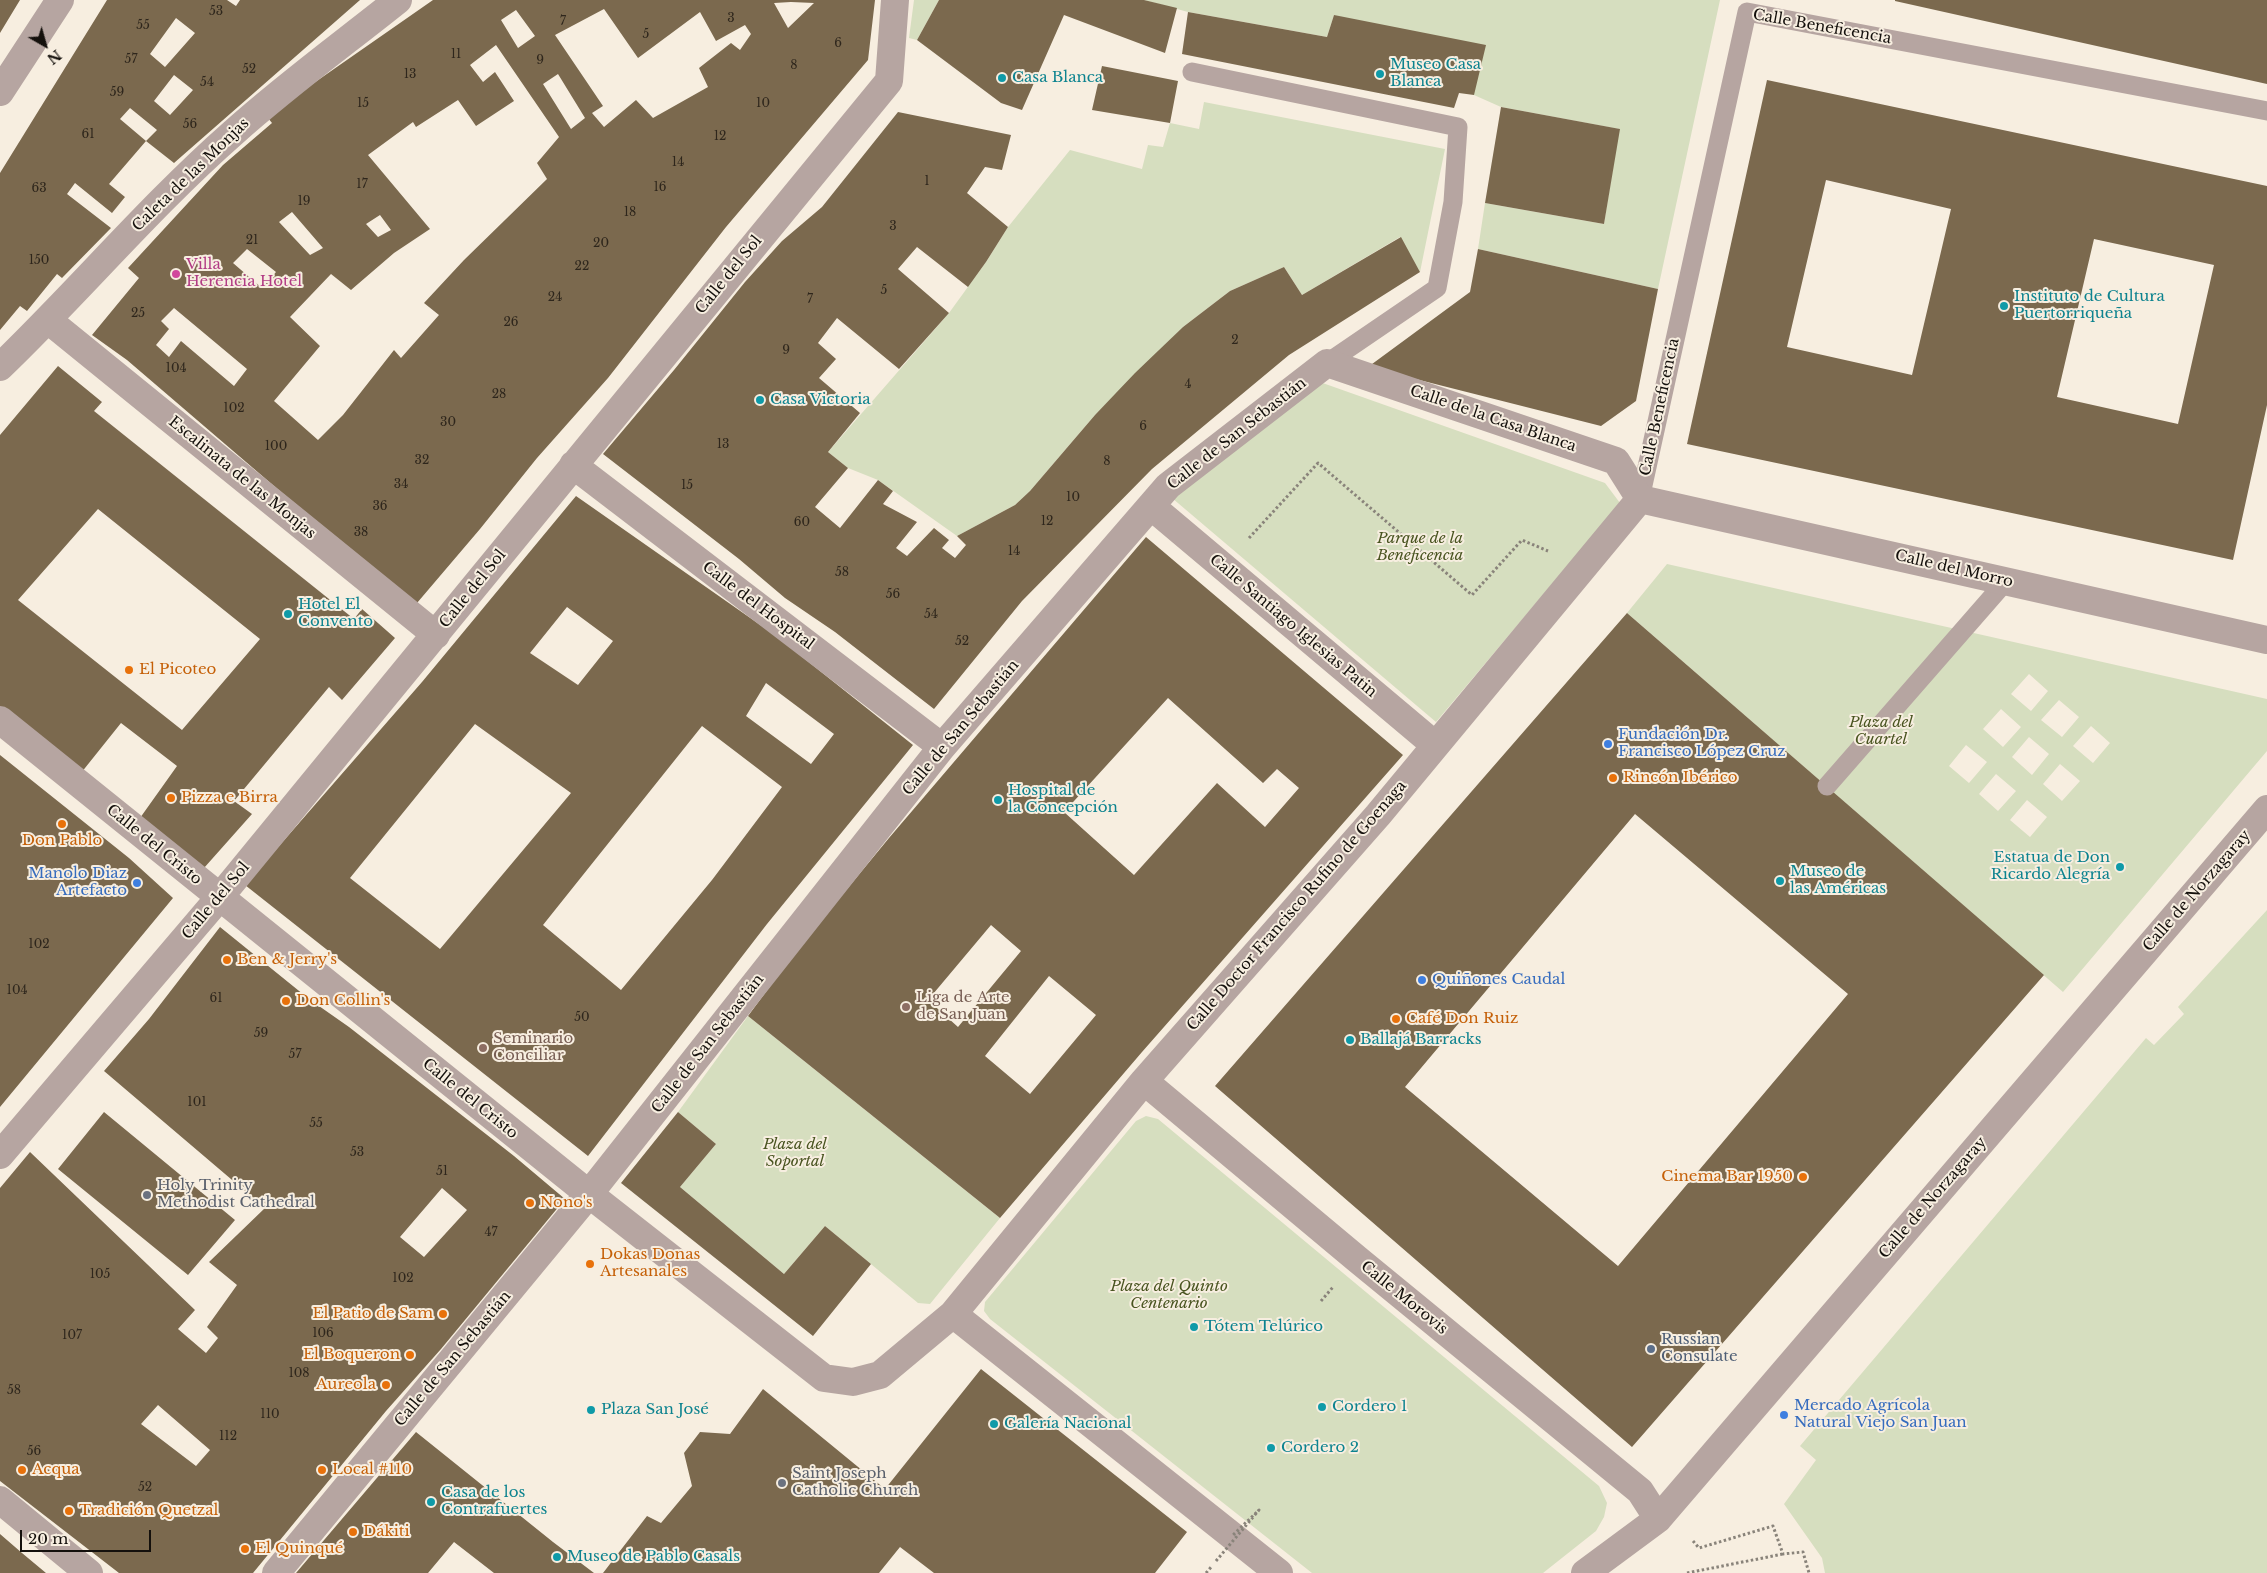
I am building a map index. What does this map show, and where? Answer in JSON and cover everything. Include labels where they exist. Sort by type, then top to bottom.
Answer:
[{"type":"street","points":[[0,92],[60,0]]},
{"type":"street","name":"Caleta de las Monjas","points":[[0,367],[48,320],[157,205],[233,133],[398,0]]},
{"type":"street","name":"Calle del Sol","points":[[0,1155],[219,898],[889,81],[895,0]]},
{"type":"street","name":"Escalinata de las Monjas","points":[[48,320],[436,635]]},
{"type":"street","name":"Calle de la Casa Blanca","points":[[1327,363],[1616,461],[1640,499]]},
{"type":"street","name":"Calle de San Sebastián","points":[[276,1573],[589,1194],[942,747],[1168,486],[1327,363]]},
{"type":"street","name":"Calle del Hospital","points":[[573,465],[942,747]]},
{"type":"street","name":"Calle del Morro","points":[[1640,499],[2267,640]]},
{"type":"street","name":"Calle Doctor Francisco Rufino de Goenaga","points":[[953,1314],[1144,1081],[1378,815],[1640,499]]},
{"type":"street","name":"Calle Santiago Iglesias Patin","points":[[1151,506],[1435,745]]},
{"type":"street","name":"Calle del Cristo","points":[[0,720],[589,1194],[824,1378],[853,1382],[880,1375],[953,1314]]},
{"type":"street","name":"Calle de Norzagaray","points":[[1585,1573],[1658,1519],[2267,809]]},
{"type":"street","name":"Calle Morovis","points":[[1144,1081],[1640,1491],[1658,1519]]},
{"type":"street","points":[[953,1314],[1278,1573]]},
{"type":"street","points":[[0,1500],[89,1573]]},
{"type":"lane","name":"Calle Beneficencia","points":[[1640,499],[1747,12],[2267,111]]},
{"type":"lane","name":"Calle de San Sebastián","points":[[1192,72],[1458,127],[1453,202],[1437,288],[1327,363]]},
{"type":"lane","points":[[1827,786],[2006,581]]},
{"type":"path","points":[[1223,566],[1318,463],[1472,595],[1522,540],[1548,552],[1554,545]]},
{"type":"path","points":[[1216,1561],[1259,1510],[1232,1536]]},
{"type":"path","points":[[1693,1541],[1699,1548],[1773,1526],[1783,1554]]},
{"type":"path","points":[[1687,1573],[1783,1554],[1803,1552],[1809,1573]]},
{"type":"green space","points":[[914,0],[939,0],[917,40],[909,38]]},
{"type":"green space","points":[[1144,0],[1720,0],[1658,289],[1478,249],[1485,203],[1604,224],[1619,129],[1501,107],[1474,95],[1334,15],[1327,37],[1188,12]]},
{"type":"green space","points":[[1204,102],[1445,149],[1420,272],[1400,237],[1302,295],[1284,267],[1230,291],[1183,327],[1095,415],[1030,491],[1015,505],[957,536],[878,480],[848,468],[828,452],[949,313],[986,262],[1008,227],[1070,150],[1142,169],[1148,145],[1163,147],[1170,123],[1199,129]]},
{"type":"green space","name":"Parque de la Beneficencia","points":[[1317,381],[1605,483],[1620,503],[1436,722],[1172,498]]},
{"type":"green space","name":"Plaza del Cuartel","points":[[1667,564],[2267,699],[2267,751],[2063,992],[1627,613]],"holes":[[[2029,674],[2048,691],[2031,711],[2011,694]],[[2059,700],[2079,717],[2062,737],[2041,720]],[[2001,709],[2021,727],[2003,747],[1983,729]],[[2091,726],[2110,743],[2093,763],[2073,746]],[[2029,737],[2049,754],[2032,775],[2012,757]],[[1966,745],[1987,762],[1969,783],[1949,766]],[[2060,764],[2080,781],[2062,801],[2043,784]],[[1996,774],[2016,791],[1998,811],[1979,794]],[[2027,800],[2047,817],[2030,837],[2010,820]]]},
{"type":"green space","points":[[2267,910],[2267,1573],[1825,1573],[1822,1558],[1784,1504],[1816,1460],[1800,1446],[2146,1038],[2154,1045],[2184,1014],[2178,1007]]},
{"type":"green space","name":"Plaza del Soportal","points":[[748,1016],[1000,1218],[930,1304],[918,1303],[825,1226],[784,1274],[680,1187],[716,1144],[678,1112]]},
{"type":"green space","name":"Plaza del Quinto Centenario","points":[[1146,1116],[1158,1119],[1599,1486],[1607,1503],[1604,1517],[1596,1531],[1543,1573],[1312,1573],[990,1319],[984,1311],[985,1302],[1136,1121]]},
{"type":"building","points":[[0,0],[20,0],[0,33]]},
{"type":"building","points":[[107,0],[227,0],[236,6],[240,0],[360,0],[174,163],[146,141],[109,184],[125,197],[112,213],[75,183],[67,194],[111,228],[62,278],[57,274],[27,311],[20,306],[0,330],[0,173]],"holes":[[[176,18],[195,33],[165,67],[150,54]],[[174,75],[193,90],[170,115],[154,101]],[[130,108],[157,130],[146,141],[120,119]]]},
{"type":"building","points":[[433,0],[875,0],[868,60],[726,227],[608,378],[537,458],[417,603],[281,492],[127,360],[92,335],[139,278],[128,268],[223,165],[272,123],[268,118],[311,85]],"holes":[[[791,2],[814,3],[788,28],[774,3]],[[604,9],[638,58],[700,12],[716,41],[745,25],[751,34],[740,50],[731,43],[699,68],[708,87],[653,118],[636,100],[604,127],[592,113],[603,106],[555,35]],[[516,10],[535,36],[518,48],[501,20]],[[496,45],[559,137],[537,163],[547,179],[464,260],[424,303],[439,315],[401,358],[394,350],[343,415],[318,440],[274,401],[320,346],[290,317],[331,274],[351,290],[394,253],[430,229],[368,155],[413,122],[416,127],[458,100],[476,126],[514,101],[495,72],[483,82],[470,65]],[[558,74],[585,118],[571,129],[543,84]],[[292,212],[323,248],[310,255],[279,222]],[[380,215],[391,230],[378,237],[366,224]],[[247,249],[276,272],[262,288],[233,263]],[[174,308],[247,369],[234,386],[181,341],[169,357],[156,345],[169,329],[161,321]]]},
{"type":"building","name":"Casa Blanca","points":[[939,0],[1144,0],[1177,8],[1165,53],[1064,15],[1022,110],[1001,103],[917,40]]},
{"type":"building","points":[[1895,0],[2267,0],[2267,84],[1895,1]]},
{"type":"building","name":"Museo Casa Blanca","points":[[1188,12],[1327,37],[1334,15],[1486,45],[1474,95],[1459,93],[1454,108],[1182,54]]},
{"type":"building","points":[[1102,66],[1178,81],[1170,123],[1092,110]]},
{"type":"building","name":"Instituto de Cultura Puertorriqueña","points":[[1767,80],[2267,186],[2267,405],[2233,560],[1687,444]],"holes":[[[1826,180],[1951,209],[1912,375],[1787,347]],[[2094,239],[2214,265],[2178,424],[2057,397]]]},
{"type":"building","name":"Museo Casa Blanca","points":[[1501,107],[1620,129],[1604,224],[1485,203]]},
{"type":"building","points":[[898,112],[1011,135],[1002,170],[985,167],[967,193],[1008,227],[968,287],[917,247],[898,269],[949,313],[899,369],[837,318],[818,343],[836,359],[819,378],[860,413],[828,452],[848,468],[815,507],[840,528],[878,480],[893,491],[883,504],[917,522],[896,548],[907,556],[934,528],[949,540],[942,548],[955,558],[966,545],[957,536],[1015,505],[1030,491],[1095,415],[1135,373],[1183,327],[1230,291],[1284,267],[1302,295],[1401,237],[1420,272],[1289,355],[1152,469],[1022,601],[934,709],[835,632],[785,598],[739,559],[603,454],[745,282],[782,241],[822,207]]},
{"type":"building","points":[[1478,249],[1658,289],[1636,401],[1601,426],[1368,367],[1470,292]]},
{"type":"building","name":"Hotel El Convento","points":[[58,366],[102,402],[94,411],[354,619],[362,609],[395,638],[342,700],[329,687],[234,801],[252,814],[204,868],[140,818],[177,766],[121,723],[81,773],[0,708],[0,435]],"holes":[[[98,509],[260,639],[182,730],[18,600]]]},
{"type":"building","points":[[576,496],[776,636],[913,745],[767,924],[588,1156],[245,885],[422,682]],"holes":[[[567,607],[613,641],[578,685],[530,653]],[[766,683],[834,734],[811,764],[746,716]],[[475,724],[571,793],[440,949],[350,878]],[[702,726],[782,787],[712,880],[621,990],[543,925]]]},
{"type":"building","name":"Hospital de la Concepción","points":[[1146,537],[1403,755],[1142,1052],[1000,1218],[748,1016],[800,946],[889,838]],"holes":[[[1168,698],[1263,783],[1277,769],[1299,788],[1265,827],[1217,783],[1134,875],[1064,812]],[[991,925],[1021,951],[958,1027],[928,1000]],[[1049,976],[1096,1015],[1030,1094],[985,1056]]]},
{"type":"building","name":"Ballajá Barracks","points":[[1627,613],[2044,975],[1632,1447],[1215,1086]],"holes":[[[1635,814],[1848,994],[1618,1266],[1405,1087]]]},
{"type":"building","points":[[0,755],[129,858],[173,898],[0,1107]]},
{"type":"building","points":[[220,927],[309,999],[349,1027],[514,1156],[565,1199],[441,1349],[386,1411],[253,1573],[119,1573],[0,1481],[0,1188],[30,1152],[195,1310],[178,1329],[206,1353],[218,1338],[207,1327],[237,1285],[209,1262],[265,1208],[104,1071],[149,1019]],"holes":[[[442,1188],[467,1210],[424,1257],[400,1237]],[[158,1405],[210,1450],[196,1466],[141,1424]]]},
{"type":"building","name":"Holy Trinity Methodist Cathedral","points":[[104,1112],[235,1220],[188,1275],[58,1169]]},
{"type":"building","points":[[678,1112],[716,1144],[680,1187],[784,1274],[825,1226],[871,1264],[813,1336],[621,1183]]},
{"type":"building","name":"Galería Nacional","points":[[981,1369],[1187,1532],[1155,1573],[934,1573],[900,1547],[879,1573],[603,1573],[647,1516],[661,1523],[692,1486],[684,1453],[700,1432],[730,1434],[763,1389],[885,1489]]},
{"type":"building","name":"Casa de los Contrafuertes","points":[[416,1432],[594,1573],[494,1573],[454,1542],[428,1573],[296,1573]]},
{"type":"building","points":[[0,1534],[22,1553],[46,1573],[0,1573]]},
{"type":"place","name":"Museo Casa Blanca","points":[[1380,74]]},
{"type":"place","name":"Casa Blanca","points":[[1002,78]]},
{"type":"place","name":"Villa Herencia Hotel","points":[[176,274]]},
{"type":"place","name":"Instituto de Cultura Puertorriqueña","points":[[2004,306]]},
{"type":"place","name":"Casa Victoria","points":[[760,400]]},
{"type":"place","name":"Hotel El Convento","points":[[288,614]]},
{"type":"place","name":"El Picoteo","points":[[129,670]]},
{"type":"place","name":"Fundación Dr. Francisco López Cruz","points":[[1608,744]]},
{"type":"place","name":"Rincón Ibérico","points":[[1613,778]]},
{"type":"place","name":"Pizza e Birra","points":[[171,798]]},
{"type":"place","name":"Hospital de la Concepción","points":[[998,800]]},
{"type":"place","name":"Don Pablo","points":[[62,824]]},
{"type":"place","name":"Estatua de Don Ricardo Alegría","points":[[2120,867]]},
{"type":"place","name":"Museo de las Américas","points":[[1780,881]]},
{"type":"place","name":"Manolo Diaz Artefacto","points":[[137,883]]},
{"type":"place","name":"Ben & Jerry's","points":[[227,960]]},
{"type":"place","name":"Quiñones Caudal","points":[[1422,980]]},
{"type":"place","name":"Don Collin's","points":[[286,1001]]},
{"type":"place","name":"Liga de Arte de San Juan","points":[[906,1007]]},
{"type":"place","name":"Café Don Ruiz","points":[[1396,1019]]},
{"type":"place","name":"Ballajá Barracks","points":[[1350,1040]]},
{"type":"place","name":"Seminario Conciliar","points":[[483,1048]]},
{"type":"place","name":"Cinema Bar 1950","points":[[1803,1177]]},
{"type":"place","name":"Holy Trinity Methodist Cathedral","points":[[147,1195]]},
{"type":"place","name":"Nono's","points":[[530,1203]]},
{"type":"place","name":"Dokas Donas Artesanales","points":[[590,1264]]},
{"type":"place","name":"El Patio de Sam","points":[[443,1314]]},
{"type":"place","name":"Tótem Telúrico","points":[[1194,1327]]},
{"type":"place","name":"Russian Consulate","points":[[1651,1349]]},
{"type":"place","name":"El Boqueron","points":[[410,1355]]},
{"type":"place","name":"Aureola","points":[[386,1385]]},
{"type":"place","name":"Cordero 1","points":[[1322,1407]]},
{"type":"place","name":"Plaza San José","points":[[591,1410]]},
{"type":"place","name":"Mercado Agrícola Natural Viejo San Juan","points":[[1784,1415]]},
{"type":"place","name":"Galería Nacional","points":[[994,1424]]},
{"type":"place","name":"Cordero 2","points":[[1271,1448]]},
{"type":"place","name":"Acqua","points":[[22,1470]]},
{"type":"place","name":"Local #110","points":[[322,1470]]},
{"type":"place","name":"Saint Joseph Catholic Church","points":[[782,1483]]},
{"type":"place","name":"Casa de los Contrafuertes","points":[[431,1502]]},
{"type":"place","name":"Tradición Quetzal","points":[[69,1511]]},
{"type":"place","name":"Dákiti","points":[[353,1532]]},
{"type":"place","name":"El Quinqué","points":[[245,1549]]},
{"type":"place","name":"Museo de Pablo Casals","points":[[557,1557]]}]
